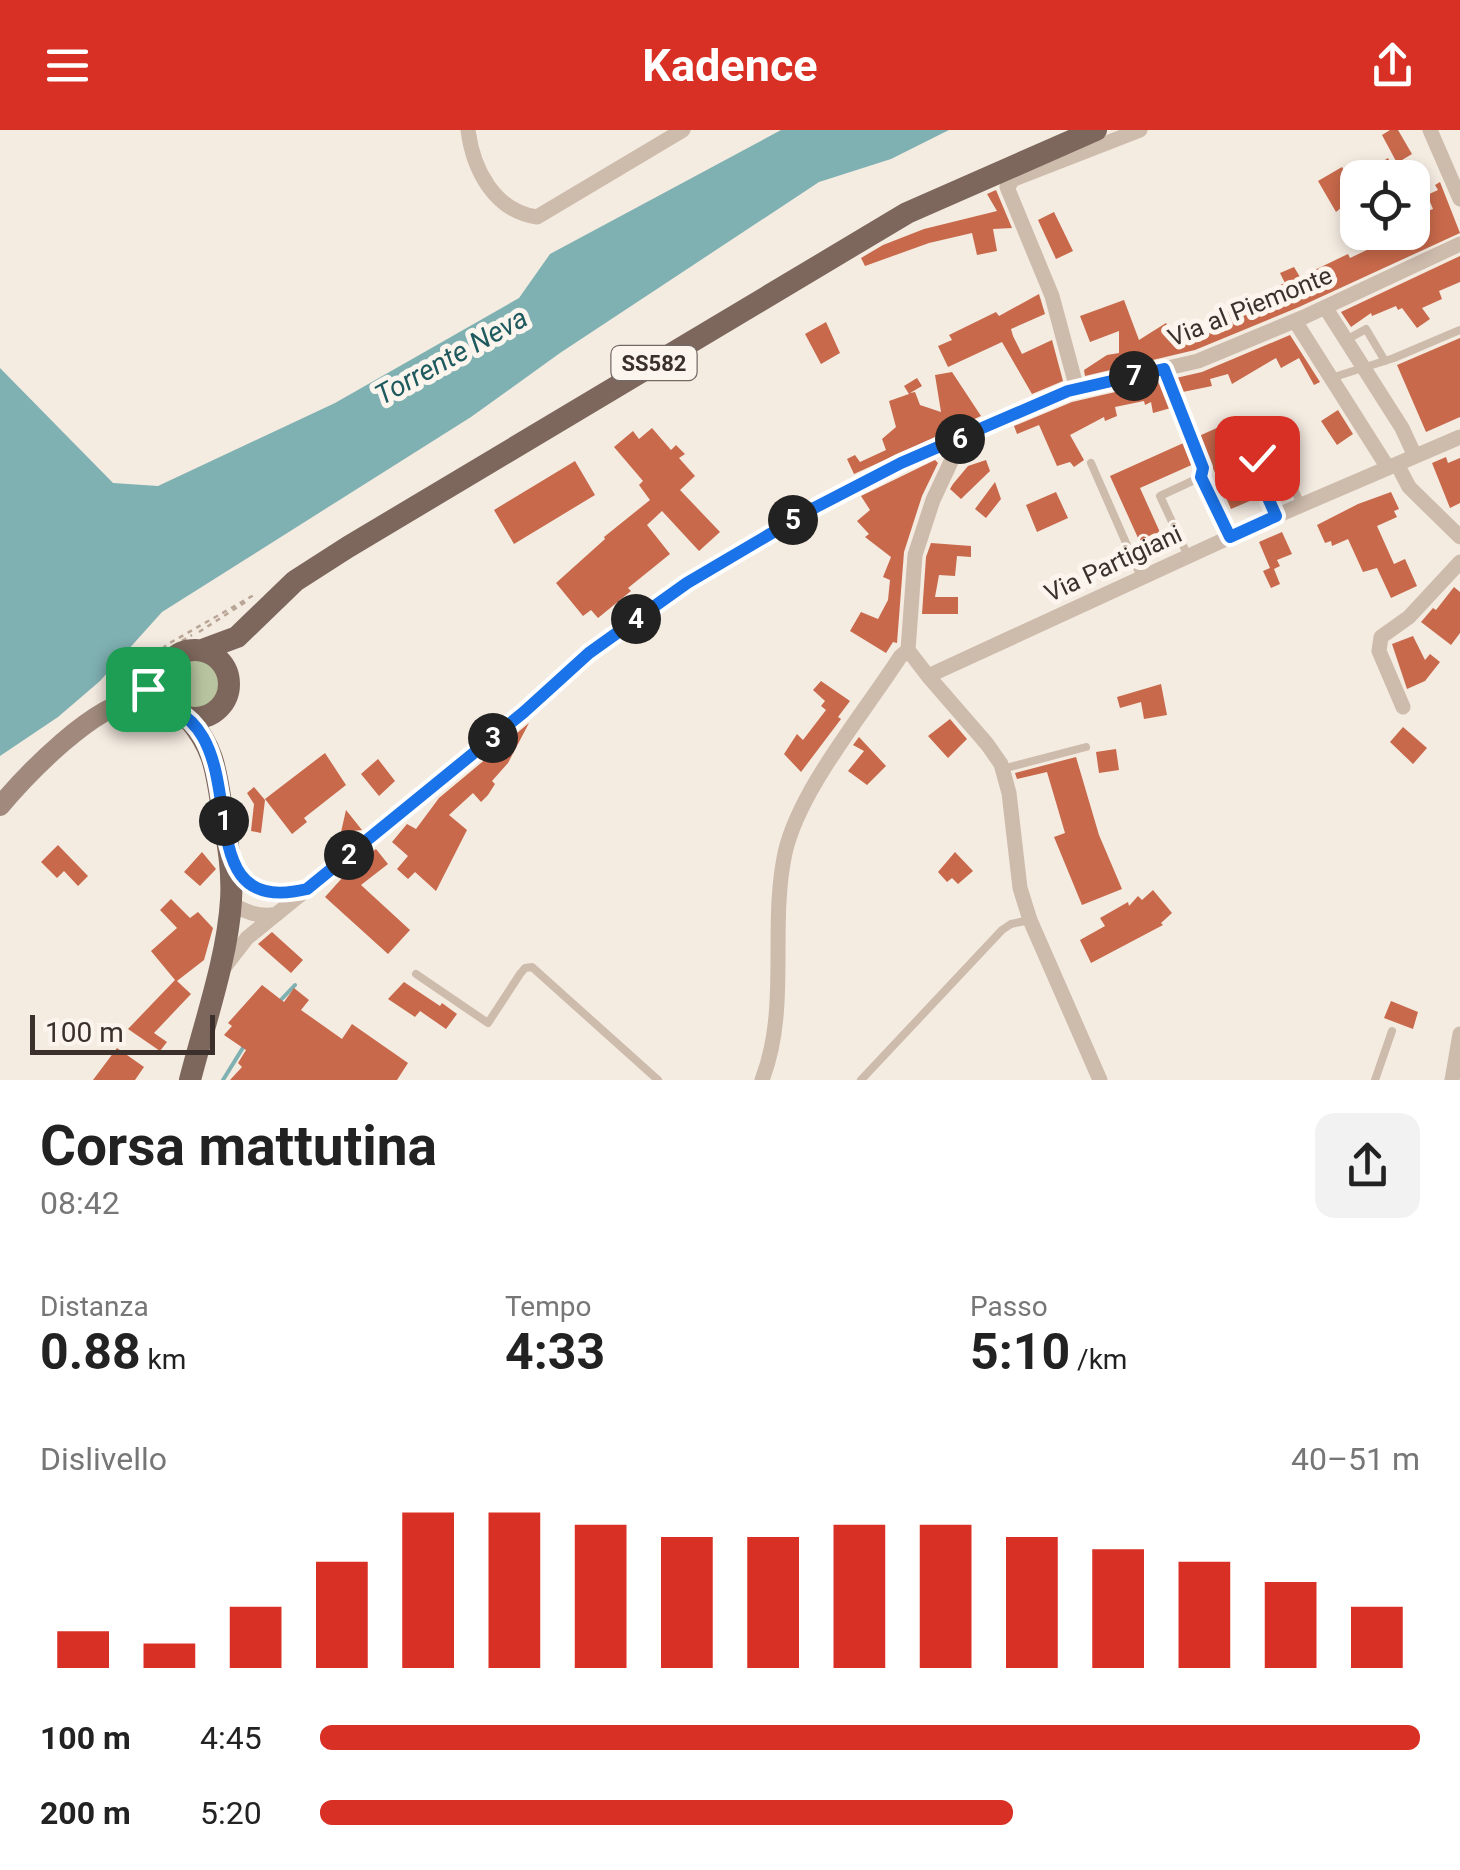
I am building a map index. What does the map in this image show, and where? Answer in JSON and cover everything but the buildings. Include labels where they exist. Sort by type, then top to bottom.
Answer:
[{"type":"main road","name":"SS582","points":[[227,671],[237,638],[281,592],[323,562],[907,213],[1096,130]]},
{"type":"main road","name":"SS582","points":[[202,650],[237,638]]},
{"type":"main road","points":[[0,806],[78,731],[136,700],[178,654],[202,650],[218,658],[227,671],[228,694],[218,710],[204,717],[136,700]]},
{"type":"main road","points":[[163,672],[161,688],[178,712]]},
{"type":"main road","name":"Via al Piemonte","points":[[190,1080],[231,904],[231,862],[211,750],[218,710]]},
{"type":"main road","name":"Via al Piemonte","points":[[178,712],[205,738],[211,750]]},
{"type":"street","points":[[468,130],[472,157],[490,189],[522,215],[537,217],[683,130]]},
{"type":"street","points":[[1077,389],[1052,296],[1007,188],[1014,179],[1140,130]]},
{"type":"street","points":[[1430,130],[1460,199]]},
{"type":"street","name":"Via al Piemonte","points":[[217,976],[248,938],[524,712],[589,653],[687,583],[816,507],[901,463],[1077,389],[1198,361],[1295,321],[1460,244]]},
{"type":"street","points":[[1325,307],[1402,428],[1414,456]]},
{"type":"street","points":[[1295,321],[1392,466],[1460,536]]},
{"type":"street","name":"Via Partigiani","points":[[928,676],[1301,504],[1460,436]]},
{"type":"street","points":[[962,438],[933,500],[916,555],[908,650],[988,744],[1002,768],[1009,793],[1020,888],[1030,920],[1100,1080]]},
{"type":"street","points":[[1403,707],[1378,650],[1381,637],[1409,618],[1460,562]]},
{"type":"street","points":[[762,1080],[776,1032],[784,856],[792,827],[814,784],[900,656],[908,650]]},
{"type":"street","points":[[231,862],[260,891],[282,895],[307,889]]},
{"type":"street","points":[[231,904],[252,914],[278,914]]},
{"type":"street","points":[[1452,1080],[1460,1034]]},
{"type":"lane","points":[[1346,340],[1366,329],[1386,361]]},
{"type":"lane","points":[[1332,378],[1386,361],[1460,330]]},
{"type":"lane","points":[[1276,516],[1254,466],[1257,458],[1273,451],[1279,453],[1301,504]]},
{"type":"lane","points":[[1091,463],[1141,578]]},
{"type":"lane","points":[[1188,556],[1160,496],[1201,477],[1230,537]]},
{"type":"lane","points":[[1002,768],[1086,748]]},
{"type":"lane","points":[[861,1080],[1002,930],[1030,920]]},
{"type":"lane","points":[[416,974],[488,1023],[520,974],[532,967],[658,1080]]},
{"type":"lane","points":[[1375,1080],[1392,1030]]},
{"type":"path","points":[[1164,369],[1203,468],[1201,477]]},
{"type":"path","points":[[109,692],[168,644],[250,596],[265,592]]},
{"type":"green space","points":[[195,660],[212,667],[219,684],[212,701],[195,708],[178,701],[171,684],[178,667]]},
{"type":"water","name":"Torrente Neva","points":[[781,130],[949,130],[891,159],[819,182],[560,353],[471,417],[162,612],[100,681],[58,717],[0,756],[0,368],[113,483],[158,486],[335,403],[519,298],[550,254]]},
{"type":"waterway","points":[[278,1003],[295,985]]},
{"type":"waterway","points":[[223,1080],[244,1046]]},
{"type":"route","points":[[148,689],[136,700],[169,706],[188,718],[205,738],[215,762],[231,862],[260,891],[282,895],[307,889],[524,712],[589,653],[687,583],[816,507],[901,463],[1068,391],[1164,369],[1203,468],[1201,477],[1230,537],[1276,516],[1254,466],[1257,458]]}]
